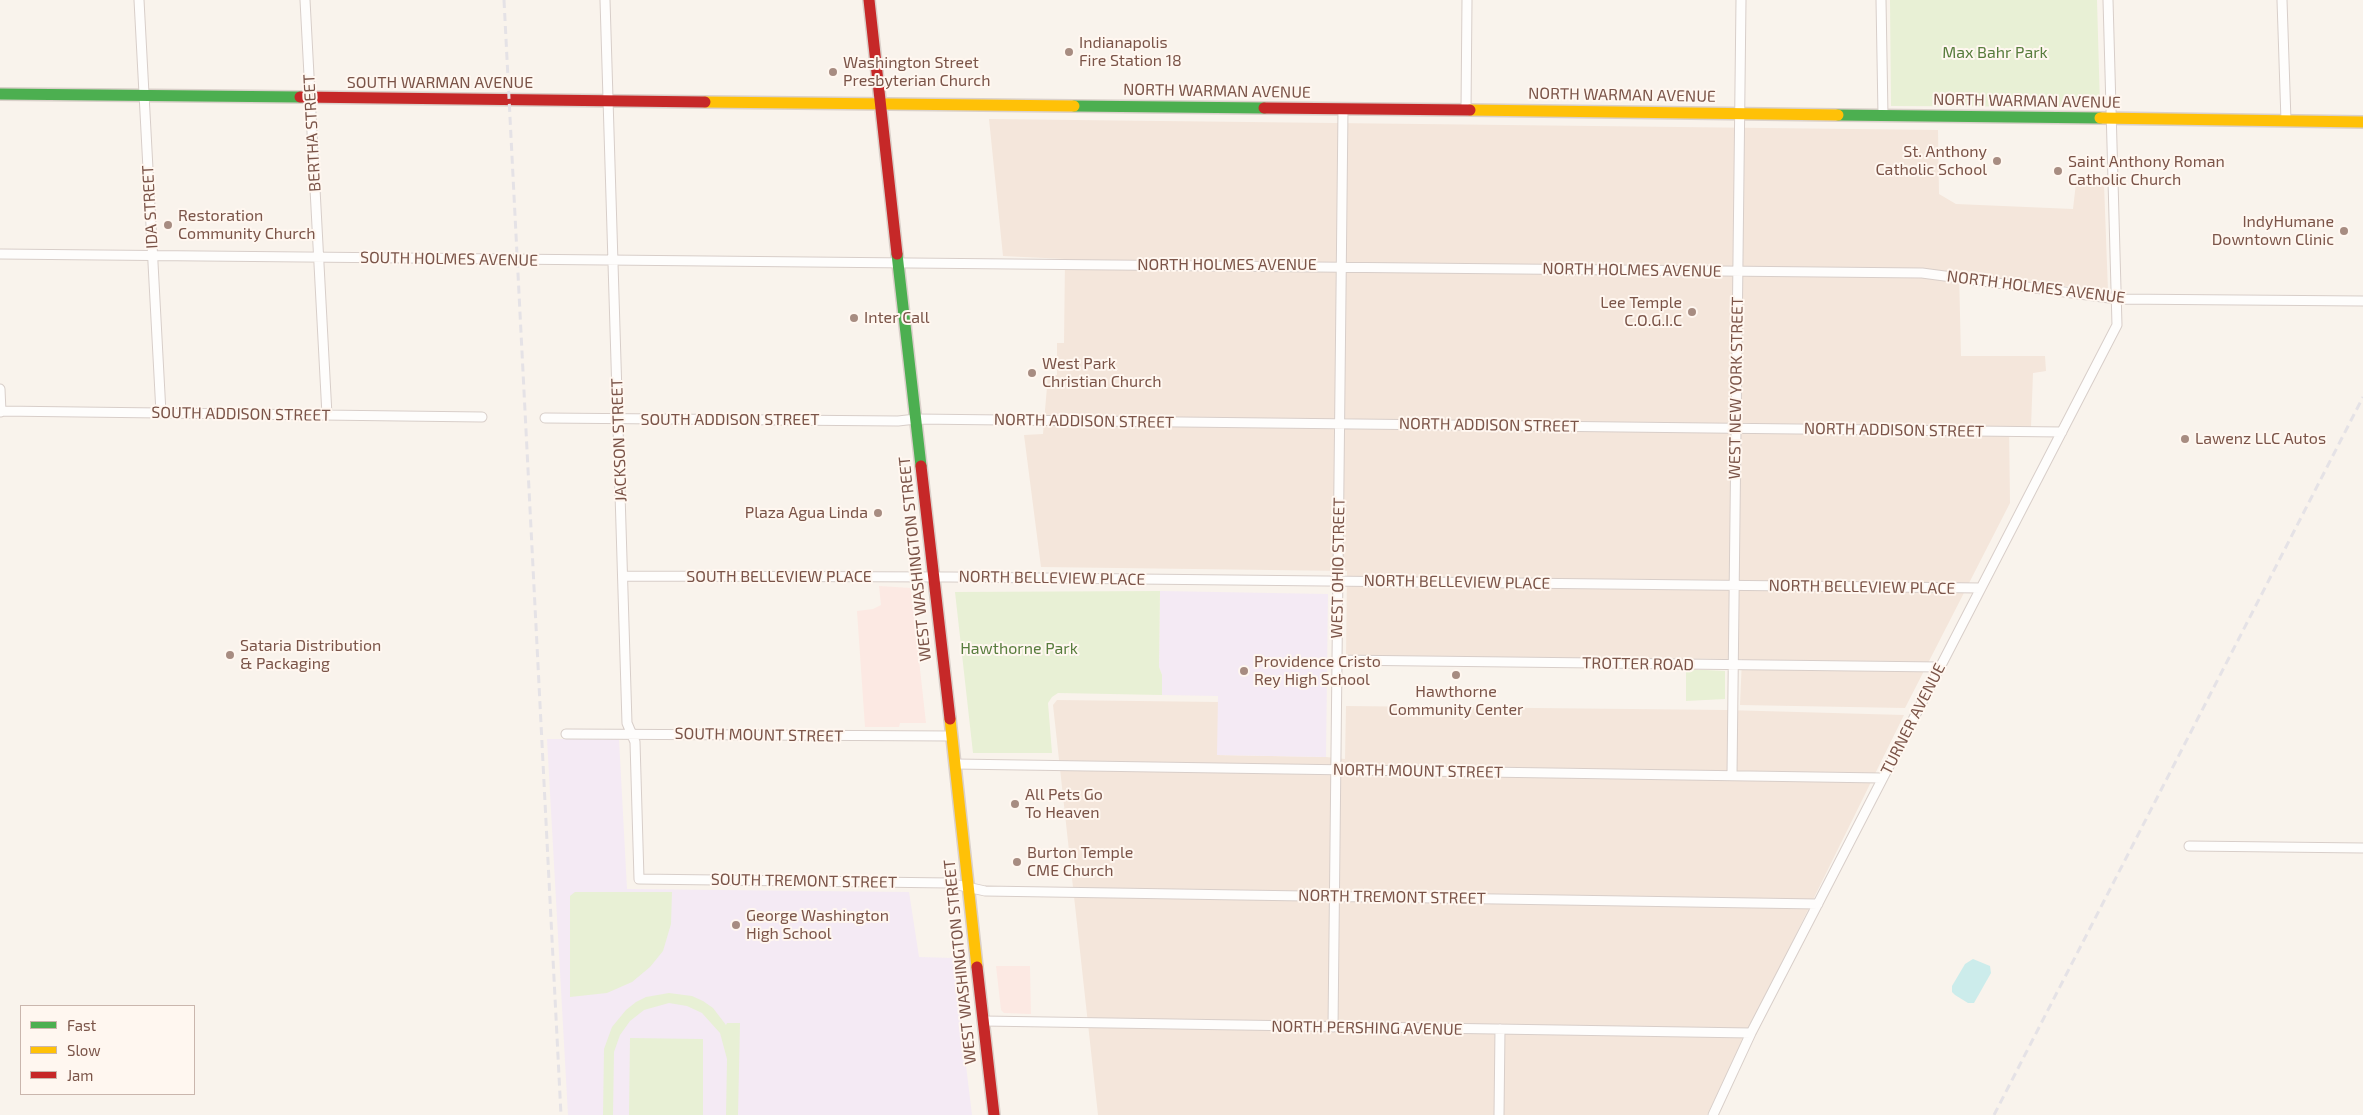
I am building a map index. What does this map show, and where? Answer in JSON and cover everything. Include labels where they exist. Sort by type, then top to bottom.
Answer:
[{"type":"main road","name":"WEST WASHINGTON STREET","points":[[869,0],[994,1115]]},
{"type":"main road","name":"SOUTH WARMAN AVENUE","points":[[0,94],[880,104]]},
{"type":"main road","name":"NORTH WARMAN AVENUE","points":[[880,104],[2363,122]]},
{"type":"street","name":"IDA STREET","points":[[139,0],[160,413]]},
{"type":"street","name":"BERTHA STREET","points":[[305,0],[327,415]]},
{"type":"street","name":"JACKSON STREET","points":[[605,0],[627,722],[635,742],[639,879]]},
{"type":"street","points":[[1466,110],[1467,0]]},
{"type":"street","name":"WEST NEW YORK STREET","points":[[1732,775],[1738,113],[1741,0]]},
{"type":"street","points":[[1881,0],[1884,115]]},
{"type":"street","points":[[2108,0],[2117,299]]},
{"type":"street","points":[[2282,0],[2286,121]]},
{"type":"street","name":"WEST OHIO STREET","points":[[1333,1027],[1343,109]]},
{"type":"street","name":"SOUTH HOLMES AVENUE","points":[[0,254],[898,262]]},
{"type":"street","name":"NORTH HOLMES AVENUE","points":[[898,262],[1932,273],[2117,299],[2363,301]]},
{"type":"street","name":"TURNER AVENUE","points":[[1714,1115],[1751,1033],[2117,325],[2117,299]]},
{"type":"street","points":[[0,390],[1,412]]},
{"type":"street","name":"SOUTH ADDISON STREET","points":[[1,412],[482,417]]},
{"type":"street","name":"SOUTH ADDISON STREET","points":[[545,418],[898,421],[916,419]]},
{"type":"street","name":"NORTH ADDISON STREET","points":[[916,419],[2062,432]]},
{"type":"street","name":"SOUTH BELLEVIEW PLACE","points":[[624,576],[934,577]]},
{"type":"street","name":"NORTH BELLEVIEW PLACE","points":[[934,577],[1981,588]]},
{"type":"street","name":"TROTTER ROAD","points":[[1337,660],[1940,667]]},
{"type":"street","name":"SOUTH MOUNT STREET","points":[[566,734],[952,736]]},
{"type":"street","name":"NORTH MOUNT STREET","points":[[955,764],[1882,778]]},
{"type":"street","points":[[2189,846],[2363,848]]},
{"type":"street","name":"SOUTH TREMONT STREET","points":[[639,879],[949,883],[968,887]]},
{"type":"street","name":"NORTH TREMONT STREET","points":[[968,887],[985,891],[1818,904]]},
{"type":"street","name":"NORTH PERSHING AVENUE","points":[[983,1022],[1751,1033]]},
{"type":"street","points":[[1498,1115],[1500,1030]]},
{"type":"shaded area","points":[[989,119],[1938,130],[1939,194],[1956,204],[2073,209],[2076,183],[2104,184],[2108,291],[1959,273],[1961,356],[2045,356],[2046,371],[2033,373],[2031,427],[2009,426],[2010,503],[1905,708],[1740,705],[1742,659],[1346,657],[1347,571],[1041,567],[1024,435],[1043,434],[1048,375],[1057,375],[1057,343],[1064,343],[1065,259],[1003,256]]},
{"type":"shaded area","points":[[879,586],[911,588],[926,723],[900,723],[899,727],[865,727],[857,611],[873,609],[881,605]]},
{"type":"shaded area","name":"Providence Cristo Rey High School","points":[[1160,591],[1328,594],[1326,757],[1217,755],[1218,696],[1162,695],[1162,675],[1159,667]]},
{"type":"shaded area","points":[[1057,700],[1218,702],[1218,755],[1345,759],[1346,706],[1726,710],[1904,715],[1707,1115],[1098,1115],[1053,705]]},
{"type":"shaded area","name":"George Washington High School","points":[[547,739],[619,739],[627,889],[909,892],[919,957],[953,958],[972,1115],[568,1115]]},
{"type":"shaded area","points":[[996,966],[1030,966],[1031,1014],[1004,1013],[1001,1010]]},
{"type":"green space","name":"Max Bahr Park","points":[[1890,0],[2097,0],[2100,107],[1891,106]]},
{"type":"green space","name":"Hawthorne Park","points":[[1160,591],[1159,667],[1162,675],[1162,695],[1058,693],[1048,703],[1052,753],[973,753],[955,592]]},
{"type":"green space","points":[[1686,669],[1725,671],[1725,699],[1686,701]]},
{"type":"green space","points":[[575,892],[672,892],[671,924],[663,951],[650,967],[632,982],[607,993],[570,997],[570,896]]},
{"type":"green space","points":[[669,993],[692,996],[703,1001],[713,1008],[726,1025],[727,1023],[740,1023],[738,1115],[726,1115],[727,1059],[720,1033],[702,1013],[687,1006],[669,1003],[644,1010],[630,1021],[620,1035],[614,1052],[613,1115],[603,1115],[604,1049],[612,1027],[626,1010],[636,1002],[646,997]]},
{"type":"green space","points":[[630,1038],[703,1039],[703,1115],[629,1115]]},
{"type":"water","points":[[1973,959],[1990,966],[1991,973],[1974,1003],[1968,1003],[1952,992],[1952,986],[1965,964]]},
{"type":"railway","points":[[504,0],[561,1115]]},
{"type":"railway","points":[[1994,1115],[2363,397]]},
{"type":"traffic: fast","points":[[0,94],[300,97]]},
{"type":"traffic: fast","points":[[1074,106],[1264,108]]},
{"type":"traffic: fast","points":[[1838,115],[2100,118]]},
{"type":"traffic: fast","points":[[897,254],[921,466]]},
{"type":"traffic: slow","points":[[705,102],[1074,106]]},
{"type":"traffic: slow","points":[[1470,110],[1838,115]]},
{"type":"traffic: slow","points":[[2100,118],[2363,122]]},
{"type":"traffic: slow","points":[[950,719],[977,967]]},
{"type":"traffic: jam","points":[[869,0],[897,254]]},
{"type":"traffic: jam","points":[[300,97],[705,102]]},
{"type":"traffic: jam","points":[[1264,108],[1470,110]]},
{"type":"traffic: jam","points":[[921,466],[950,719]]},
{"type":"traffic: jam","points":[[977,967],[994,1115]]},
{"type":"place","name":"Indianapolis Fire Station 18","points":[[1069,52]]},
{"type":"place","name":"Washington Street Presbyterian Church","points":[[833,72]]},
{"type":"place","name":"St. Anthony Catholic School","points":[[1997,161]]},
{"type":"place","name":"Saint Anthony Roman Catholic Church","points":[[2058,171]]},
{"type":"place","name":"Restoration Community Church","points":[[168,225]]},
{"type":"place","name":"IndyHumane Downtown Clinic","points":[[2344,231]]},
{"type":"place","name":"Lee Temple C.O.G.I.C","points":[[1692,312]]},
{"type":"place","name":"Inter Call","points":[[854,318]]},
{"type":"place","name":"West Park Christian Church","points":[[1032,373]]},
{"type":"place","name":"Lawenz LLC Autos","points":[[2185,439]]},
{"type":"place","name":"Plaza Agua Linda","points":[[878,513]]},
{"type":"place","name":"Sataria Distribution & Packaging","points":[[230,655]]},
{"type":"place","name":"Providence Cristo Rey High School","points":[[1244,671]]},
{"type":"place","name":"Hawthorne Community Center","points":[[1456,675]]},
{"type":"place","name":"All Pets Go To Heaven","points":[[1015,804]]},
{"type":"place","name":"Burton Temple CME Church","points":[[1017,862]]},
{"type":"place","name":"George Washington High School","points":[[736,925]]}]
